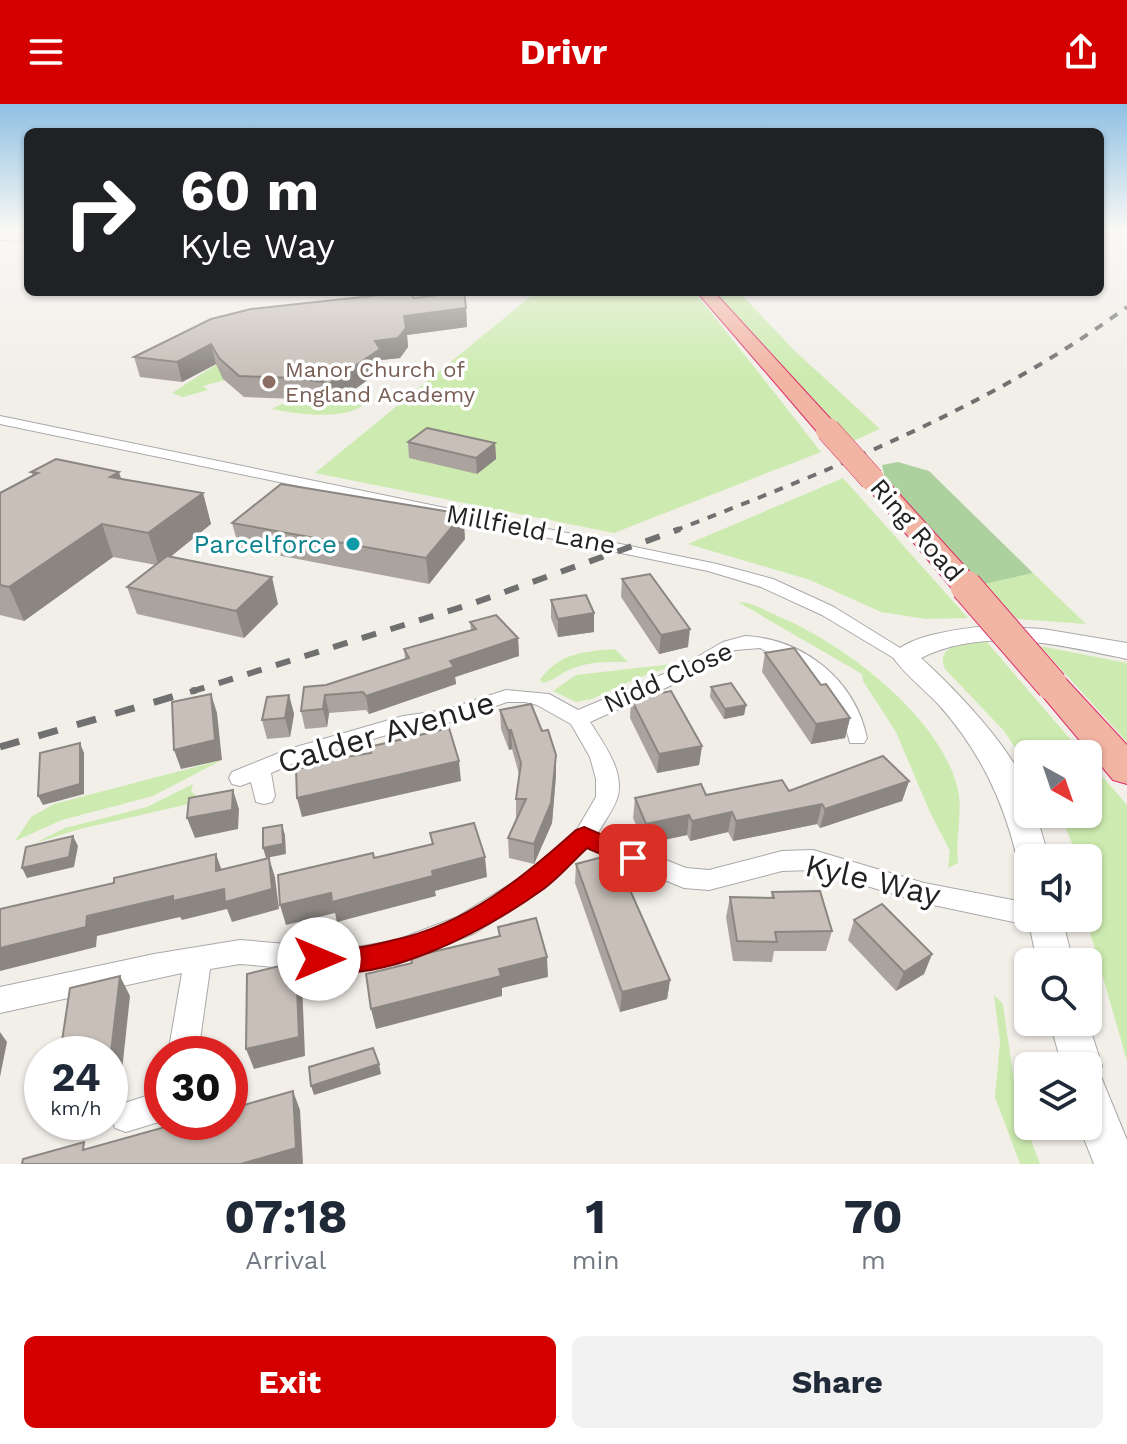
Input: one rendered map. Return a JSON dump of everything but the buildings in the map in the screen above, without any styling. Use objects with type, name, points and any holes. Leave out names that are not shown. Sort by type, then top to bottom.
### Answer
[{"type":"highway","name":"Ring Road","points":[[709,296],[1127,770]]},
{"type":"street","name":"Millfield Lane","points":[[0,420],[711,567],[767,583],[828,611],[904,656],[966,716],[987,744],[1019,807],[1029,844]]},
{"type":"street","points":[[904,656],[932,641],[967,635],[1038,636],[1127,651]]},
{"type":"street","name":"Nidd Close","points":[[578,719],[686,672],[723,650],[745,642],[773,647],[802,659],[833,684],[852,714],[857,738]]},
{"type":"street","name":"Calder Avenue","points":[[0,1000],[240,952],[346,961],[398,952],[466,925],[536,881],[584,837],[607,797],[607,779],[601,757],[578,719],[542,699],[506,696],[447,716],[403,723],[296,754],[250,774],[264,796]]},
{"type":"street","name":"Kyle Way","points":[[584,837],[684,878],[709,880],[782,861],[813,860],[924,893],[1014,911]]},
{"type":"street","points":[[186,1036],[198,959]]},
{"type":"street","points":[[1102,1126],[1116,1164]]},
{"type":"green space","points":[[531,296],[698,296],[821,452],[614,533],[315,473]]},
{"type":"green space","points":[[719,296],[743,296],[795,351],[880,429],[851,442]]},
{"type":"green space","points":[[220,362],[225,380],[203,386],[208,390],[183,397],[172,393]]},
{"type":"green space","points":[[371,395],[365,404],[341,413],[326,415],[272,409],[302,401],[357,405]]},
{"type":"green space","points":[[898,462],[929,471],[1033,573],[980,585],[885,479],[882,465]]},
{"type":"green space","points":[[843,478],[968,618],[926,619],[881,612],[810,580],[688,544]]},
{"type":"green space","points":[[1033,573],[1086,624],[1017,619],[980,585]]},
{"type":"green space","points":[[738,602],[764,609],[832,645],[886,686],[911,710],[948,762],[958,790],[958,863],[948,868],[950,851],[896,732],[863,681],[862,674]]},
{"type":"green space","points":[[986,641],[1071,740],[1014,740],[1014,746],[1004,731],[945,669],[944,654],[963,644]]},
{"type":"green space","points":[[1040,646],[1127,663],[1127,742]]},
{"type":"green space","points":[[615,649],[628,662],[585,665],[547,682],[540,680],[555,664],[573,655]]},
{"type":"green space","points":[[681,663],[635,679],[592,699],[576,702],[553,691],[576,675]]},
{"type":"green space","points":[[222,760],[153,796],[62,820],[15,841],[31,817],[54,804]]},
{"type":"green space","points":[[1102,776],[1127,805],[1127,1061],[1102,974],[1102,948],[1095,948],[1090,932],[1102,932],[1102,844],[1072,844],[1066,828],[1102,828]]},
{"type":"green space","points":[[193,784],[191,791],[202,801],[80,829],[35,843],[65,828],[147,807]]},
{"type":"green space","points":[[994,995],[1003,1004],[1014,1082],[1014,1140],[1031,1140],[1040,1164],[1020,1164],[995,1097],[1000,1042]]},
{"type":"railway","points":[[674,531],[851,460],[965,406],[1020,376],[1127,307]]},
{"type":"railway","points":[[190,692],[471,604],[680,529]]},
{"type":"railway","points":[[0,747],[196,690]]},
{"type":"place","name":"Manor Church of England Academy","points":[[269,382]]},
{"type":"place","name":"Parcelforce","points":[[353,544]]},
{"type":"route","points":[[319,959],[346,961],[398,952],[466,925],[536,881],[584,837],[633,858]]}]
